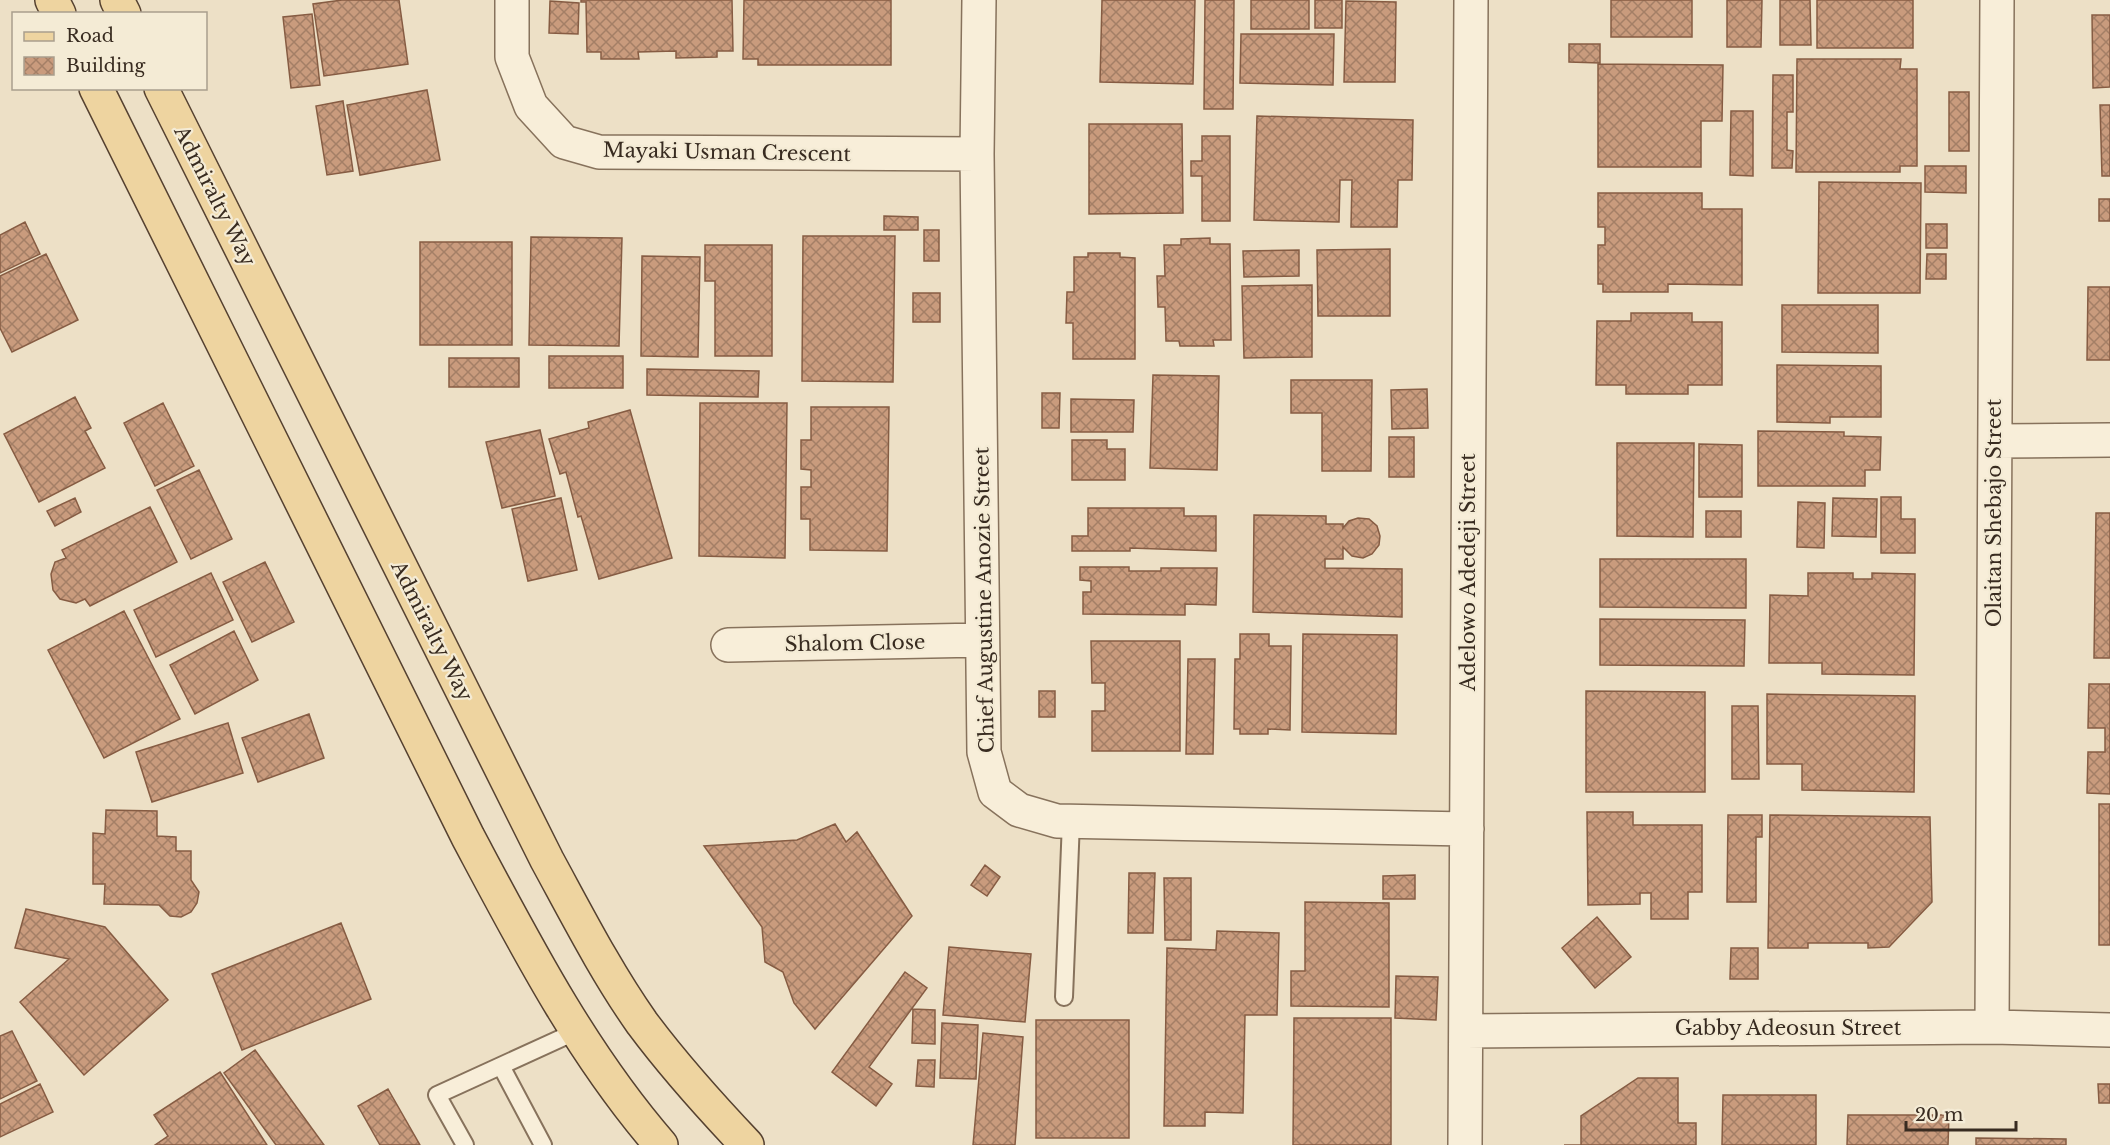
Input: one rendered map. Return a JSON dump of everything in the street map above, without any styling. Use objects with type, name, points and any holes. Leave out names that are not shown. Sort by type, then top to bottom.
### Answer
[{"type":"main road","points":[[97,90],[468,837],[521,937],[576,1031],[628,1107],[661,1145]]},
{"type":"main road","name":"Admiralty Way","points":[[162,90],[536,839],[596,950],[641,1021],[690,1084],[747,1145]]},
{"type":"street","name":"Mayaki Usman Crescent","points":[[512,0],[512,57],[531,106],[564,142],[599,152],[977,154]]},
{"type":"street","name":"Chief Augustine Anozie Street","points":[[979,0],[977,154],[984,752],[995,792],[1019,810],[1057,821],[1467,829]]},
{"type":"street","name":"Adelowo Adedeji Street","points":[[1466,1145],[1471,0]]},
{"type":"street","name":"Olaitan Shebajo Street","points":[[1992,1027],[1997,0]]},
{"type":"street","points":[[1995,441],[2110,440]]},
{"type":"street","name":"Shalom Close","points":[[728,645],[982,640]]},
{"type":"street","name":"Gabby Adeosun Street","points":[[1466,1031],[1992,1027],[2110,1030]]},
{"type":"lane","points":[[1064,997],[1071,821]]},
{"type":"lane","points":[[465,1145],[437,1095],[576,1031]]},
{"type":"lane","points":[[501,1066],[543,1145]]},
{"type":"building","points":[[342,0],[399,0],[408,64],[324,76],[313,4]]},
{"type":"building","points":[[581,0],[732,0],[733,51],[717,51],[717,57],[676,58],[676,51],[638,52],[639,59],[601,59],[601,52],[587,52],[586,2],[581,2]]},
{"type":"building","points":[[744,0],[891,0],[891,65],[758,65],[758,59],[743,59]]},
{"type":"building","points":[[1102,0],[1195,0],[1193,84],[1100,82]]},
{"type":"building","points":[[1205,0],[1234,0],[1233,109],[1204,109]]},
{"type":"building","points":[[1251,0],[1309,0],[1309,29],[1251,29]]},
{"type":"building","points":[[1315,0],[1342,0],[1342,28],[1315,28]]},
{"type":"building","points":[[1611,0],[1692,0],[1692,37],[1611,37]]},
{"type":"building","points":[[1727,0],[1762,0],[1761,47],[1727,47]]},
{"type":"building","points":[[1780,0],[1810,0],[1811,45],[1780,45]]},
{"type":"building","points":[[1817,0],[1913,0],[1913,48],[1817,48]]},
{"type":"building","points":[[550,1],[579,3],[578,34],[549,33]]},
{"type":"building","points":[[1346,1],[1396,2],[1395,82],[1344,82]]},
{"type":"building","points":[[312,14],[320,85],[291,88],[283,17]]},
{"type":"building","points":[[2092,15],[2110,15],[2110,87],[2093,88]]},
{"type":"building","points":[[1241,34],[1334,34],[1333,85],[1240,83]]},
{"type":"building","points":[[1569,44],[1600,44],[1600,63],[1569,62]]},
{"type":"building","points":[[1797,59],[1901,59],[1900,69],[1917,69],[1917,166],[1900,166],[1900,172],[1796,172]]},
{"type":"building","points":[[1598,64],[1723,65],[1722,121],[1701,121],[1701,167],[1598,167]]},
{"type":"building","points":[[1773,75],[1793,75],[1793,112],[1787,112],[1787,150],[1793,151],[1792,168],[1772,168]]},
{"type":"building","points":[[427,90],[440,160],[360,175],[347,105]]},
{"type":"building","points":[[1949,92],[1969,92],[1969,151],[1949,151]]},
{"type":"building","points":[[343,101],[353,171],[327,175],[316,106]]},
{"type":"building","points":[[2100,105],[2110,105],[2110,176],[2102,176]]},
{"type":"building","points":[[1731,111],[1753,111],[1753,176],[1730,175]]},
{"type":"building","points":[[1257,116],[1413,120],[1412,180],[1398,180],[1397,227],[1351,227],[1352,180],[1340,180],[1339,222],[1254,220]]},
{"type":"building","points":[[1089,124],[1182,124],[1183,213],[1089,214]]},
{"type":"building","points":[[1202,136],[1230,136],[1230,221],[1202,221],[1202,176],[1191,176],[1191,161],[1202,161]]},
{"type":"building","points":[[1925,166],[1966,166],[1966,193],[1925,192]]},
{"type":"building","points":[[1819,182],[1921,183],[1920,293],[1818,293]]},
{"type":"building","points":[[1598,193],[1702,193],[1702,209],[1742,209],[1742,285],[1668,284],[1668,292],[1603,292],[1603,284],[1598,284],[1598,245],[1605,245],[1605,227],[1598,227]]},
{"type":"building","points":[[2099,199],[2110,199],[2110,221],[2099,221]]},
{"type":"building","points":[[884,216],[918,217],[918,230],[884,230]]},
{"type":"building","points":[[25,222],[40,254],[0,273],[0,235]]},
{"type":"building","points":[[1926,224],[1947,224],[1947,248],[1926,248]]},
{"type":"building","points":[[924,230],[939,230],[939,261],[924,261]]},
{"type":"building","points":[[803,236],[895,236],[893,382],[802,381]]},
{"type":"building","points":[[531,237],[622,238],[619,346],[529,345]]},
{"type":"building","points":[[1210,238],[1210,244],[1230,244],[1231,340],[1213,340],[1214,346],[1180,346],[1179,341],[1166,341],[1165,307],[1158,307],[1157,276],[1165,276],[1164,245],[1181,245],[1181,239]]},
{"type":"building","points":[[420,242],[512,242],[512,345],[420,345]]},
{"type":"building","points":[[705,245],[772,245],[772,356],[715,356],[715,281],[705,281]]},
{"type":"building","points":[[1390,249],[1390,316],[1318,316],[1317,250]]},
{"type":"building","points":[[1299,250],[1299,276],[1244,277],[1243,251]]},
{"type":"building","points":[[1088,253],[1120,253],[1120,257],[1135,258],[1135,359],[1073,359],[1073,323],[1066,323],[1067,292],[1074,292],[1074,257],[1088,257]]},
{"type":"building","points":[[46,254],[78,320],[12,352],[0,328],[0,276]]},
{"type":"building","points":[[1927,254],[1946,254],[1946,279],[1926,279]]},
{"type":"building","points":[[642,256],[700,257],[698,357],[641,356]]},
{"type":"building","points":[[1312,285],[1312,357],[1244,358],[1242,286]]},
{"type":"building","points":[[2088,287],[2110,287],[2110,360],[2087,360]]},
{"type":"building","points":[[913,293],[940,293],[940,322],[913,322]]},
{"type":"building","points":[[1782,305],[1878,305],[1878,353],[1782,352]]},
{"type":"building","points":[[1631,313],[1692,313],[1692,322],[1722,322],[1722,385],[1688,385],[1688,394],[1626,394],[1626,385],[1596,385],[1597,321],[1631,321]]},
{"type":"building","points":[[549,356],[623,356],[623,388],[549,388]]},
{"type":"building","points":[[449,358],[519,358],[519,387],[449,387]]},
{"type":"building","points":[[1777,365],[1881,366],[1881,417],[1830,417],[1830,423],[1777,422]]},
{"type":"building","points":[[647,369],[759,371],[758,397],[647,395]]},
{"type":"building","points":[[1153,375],[1219,376],[1217,470],[1150,468]]},
{"type":"building","points":[[1291,380],[1372,380],[1371,471],[1322,471],[1322,413],[1291,413]]},
{"type":"building","points":[[1427,389],[1428,428],[1392,429],[1391,390]]},
{"type":"building","points":[[1042,393],[1060,393],[1059,428],[1042,428]]},
{"type":"building","points":[[75,397],[91,428],[85,431],[105,468],[39,502],[4,434]]},
{"type":"building","points":[[1071,399],[1134,400],[1133,432],[1071,432]]},
{"type":"building","points":[[163,403],[194,466],[155,486],[124,423]]},
{"type":"building","points":[[700,403],[787,403],[785,558],[699,556]]},
{"type":"building","points":[[811,407],[889,407],[887,551],[810,550],[810,519],[801,519],[801,487],[811,487],[811,470],[801,469],[801,440],[811,440]]},
{"type":"building","points":[[630,410],[672,558],[599,579],[566,472],[560,474],[549,439],[589,428],[588,422]]},
{"type":"building","points":[[540,430],[555,496],[502,508],[486,442]]},
{"type":"building","points":[[1758,431],[1844,432],[1844,436],[1881,437],[1880,470],[1865,470],[1865,486],[1758,486]]},
{"type":"building","points":[[1389,437],[1414,437],[1414,477],[1389,477]]},
{"type":"building","points":[[1072,440],[1107,440],[1107,449],[1125,449],[1125,480],[1072,480]]},
{"type":"building","points":[[1617,443],[1694,443],[1693,537],[1617,536]]},
{"type":"building","points":[[1699,444],[1742,445],[1742,497],[1699,497]]},
{"type":"building","points":[[199,470],[232,539],[191,559],[157,490]]},
{"type":"building","points":[[1881,497],[1901,497],[1901,519],[1915,519],[1915,553],[1881,553]]},
{"type":"building","points":[[75,498],[81,512],[55,526],[47,511]]},
{"type":"building","points":[[561,498],[577,570],[528,581],[512,509]]},
{"type":"building","points":[[1833,498],[1877,499],[1876,537],[1832,536]]},
{"type":"building","points":[[1798,502],[1825,503],[1824,548],[1797,547]]},
{"type":"building","points":[[150,507],[177,562],[90,606],[85,599],[76,603],[60,599],[53,590],[51,574],[55,562],[66,558],[62,550]]},
{"type":"building","points":[[1088,508],[1184,508],[1184,516],[1216,516],[1216,551],[1130,548],[1130,551],[1072,551],[1072,536],[1088,536]]},
{"type":"building","points":[[1706,511],[1741,511],[1741,537],[1706,537]]},
{"type":"building","points":[[2096,513],[2110,513],[2110,658],[2094,658]]},
{"type":"building","points":[[1254,515],[1326,516],[1326,524],[1343,524],[1343,528],[1349,521],[1358,518],[1369,519],[1377,526],[1380,536],[1379,545],[1372,554],[1363,558],[1352,556],[1343,547],[1343,559],[1325,559],[1325,568],[1402,569],[1402,617],[1253,612]]},
{"type":"building","points":[[1600,559],[1746,559],[1746,608],[1600,607]]},
{"type":"building","points":[[265,562],[294,622],[252,642],[223,582]]},
{"type":"building","points":[[1080,567],[1129,567],[1129,571],[1161,571],[1161,568],[1217,568],[1216,605],[1185,604],[1185,615],[1083,614],[1083,592],[1091,592],[1091,581],[1080,580]]},
{"type":"building","points":[[211,573],[233,620],[156,657],[134,610]]},
{"type":"building","points":[[1808,573],[1853,573],[1853,579],[1872,579],[1872,573],[1915,574],[1914,675],[1822,674],[1822,663],[1769,663],[1770,595],[1808,596]]},
{"type":"building","points":[[124,611],[180,719],[104,758],[48,650]]},
{"type":"building","points":[[1600,619],[1745,620],[1744,666],[1600,665]]},
{"type":"building","points":[[234,631],[258,680],[195,714],[170,665]]},
{"type":"building","points":[[1240,634],[1269,634],[1269,646],[1291,646],[1290,730],[1268,729],[1268,734],[1240,734],[1240,729],[1234,729],[1235,659],[1240,659]]},
{"type":"building","points":[[1303,634],[1397,635],[1396,734],[1302,732]]},
{"type":"building","points":[[1091,641],[1180,641],[1180,751],[1092,751],[1092,711],[1105,711],[1105,683],[1092,683]]},
{"type":"building","points":[[1188,659],[1215,659],[1213,754],[1186,754]]},
{"type":"building","points":[[2089,684],[2110,684],[2110,794],[2087,793],[2088,752],[2105,752],[2105,728],[2088,728]]},
{"type":"building","points":[[1039,691],[1055,691],[1055,717],[1039,717]]},
{"type":"building","points":[[1586,691],[1705,692],[1705,792],[1586,792]]},
{"type":"building","points":[[1767,694],[1915,696],[1914,792],[1802,790],[1802,764],[1767,764]]},
{"type":"building","points":[[1732,706],[1758,706],[1759,779],[1732,779]]},
{"type":"building","points":[[309,714],[324,758],[258,782],[242,738]]},
{"type":"building","points":[[228,723],[243,773],[152,802],[136,752]]},
{"type":"building","points":[[2099,804],[2110,804],[2110,945],[2099,945]]},
{"type":"building","points":[[106,810],[157,811],[157,836],[176,837],[176,851],[191,851],[191,880],[199,892],[197,903],[191,912],[181,917],[170,916],[159,905],[104,904],[105,884],[93,884],[93,833],[105,834]]},
{"type":"building","points":[[1587,812],[1633,812],[1633,825],[1702,825],[1702,892],[1688,892],[1688,919],[1651,919],[1651,893],[1640,893],[1640,904],[1588,905]]},
{"type":"building","points":[[1728,815],[1762,815],[1762,837],[1756,837],[1756,902],[1727,902]]},
{"type":"building","points":[[1770,815],[1930,817],[1932,902],[1889,947],[1868,948],[1868,943],[1808,943],[1808,948],[1768,948]]},
{"type":"building","points":[[835,824],[846,842],[857,832],[912,916],[815,1029],[794,1003],[783,972],[765,962],[762,927],[704,846],[797,840]]},
{"type":"building","points":[[985,865],[1000,877],[987,896],[971,885]]},
{"type":"building","points":[[1129,873],[1155,873],[1153,933],[1128,933]]},
{"type":"building","points":[[1415,875],[1415,899],[1383,899],[1383,876]]},
{"type":"building","points":[[1164,878],[1191,878],[1191,940],[1165,940]]},
{"type":"building","points":[[1305,902],[1389,903],[1389,1007],[1291,1006],[1291,971],[1305,971]]},
{"type":"building","points":[[26,909],[105,927],[168,1000],[84,1075],[20,1002],[69,959],[15,948]]},
{"type":"building","points":[[1597,917],[1631,957],[1595,988],[1562,948]]},
{"type":"building","points":[[341,923],[371,999],[242,1050],[212,974]]},
{"type":"building","points":[[1217,931],[1279,933],[1277,1015],[1245,1015],[1243,1113],[1205,1112],[1205,1126],[1164,1126],[1167,948],[1216,950]]},
{"type":"building","points":[[949,947],[1031,954],[1025,1022],[943,1015]]},
{"type":"building","points":[[1731,948],[1758,948],[1758,979],[1730,979]]},
{"type":"building","points":[[905,972],[927,988],[869,1067],[892,1084],[876,1106],[832,1072]]},
{"type":"building","points":[[1396,976],[1438,977],[1436,1020],[1395,1018]]},
{"type":"building","points":[[913,1009],[935,1010],[935,1044],[912,1043]]},
{"type":"building","points":[[1294,1018],[1391,1018],[1391,1145],[1293,1145]]},
{"type":"building","points":[[1036,1020],[1129,1020],[1129,1138],[1036,1138]]},
{"type":"building","points":[[942,1023],[978,1025],[976,1079],[940,1078]]},
{"type":"building","points":[[12,1031],[37,1081],[0,1099],[0,1036]]},
{"type":"building","points":[[983,1033],[1023,1037],[1015,1145],[973,1145]]},
{"type":"building","points":[[255,1050],[324,1145],[276,1145],[224,1073]]},
{"type":"building","points":[[918,1060],[935,1060],[934,1087],[916,1086]]},
{"type":"building","points":[[220,1072],[267,1145],[155,1145],[168,1136],[154,1115]]},
{"type":"building","points":[[1638,1078],[1678,1078],[1678,1123],[1696,1123],[1696,1145],[1581,1145],[1581,1116]]},
{"type":"building","points":[[40,1084],[53,1112],[0,1137],[0,1104]]},
{"type":"building","points":[[2098,1084],[2110,1084],[2110,1103],[2099,1103]]},
{"type":"building","points":[[388,1089],[420,1145],[380,1145],[358,1106]]},
{"type":"building","points":[[1723,1095],[1816,1095],[1816,1145],[1722,1145]]},
{"type":"building","points":[[1848,1115],[1949,1115],[1948,1145],[1847,1145]]},
{"type":"building","points":[[1976,1138],[2066,1139],[2066,1145],[1976,1145]]}]
